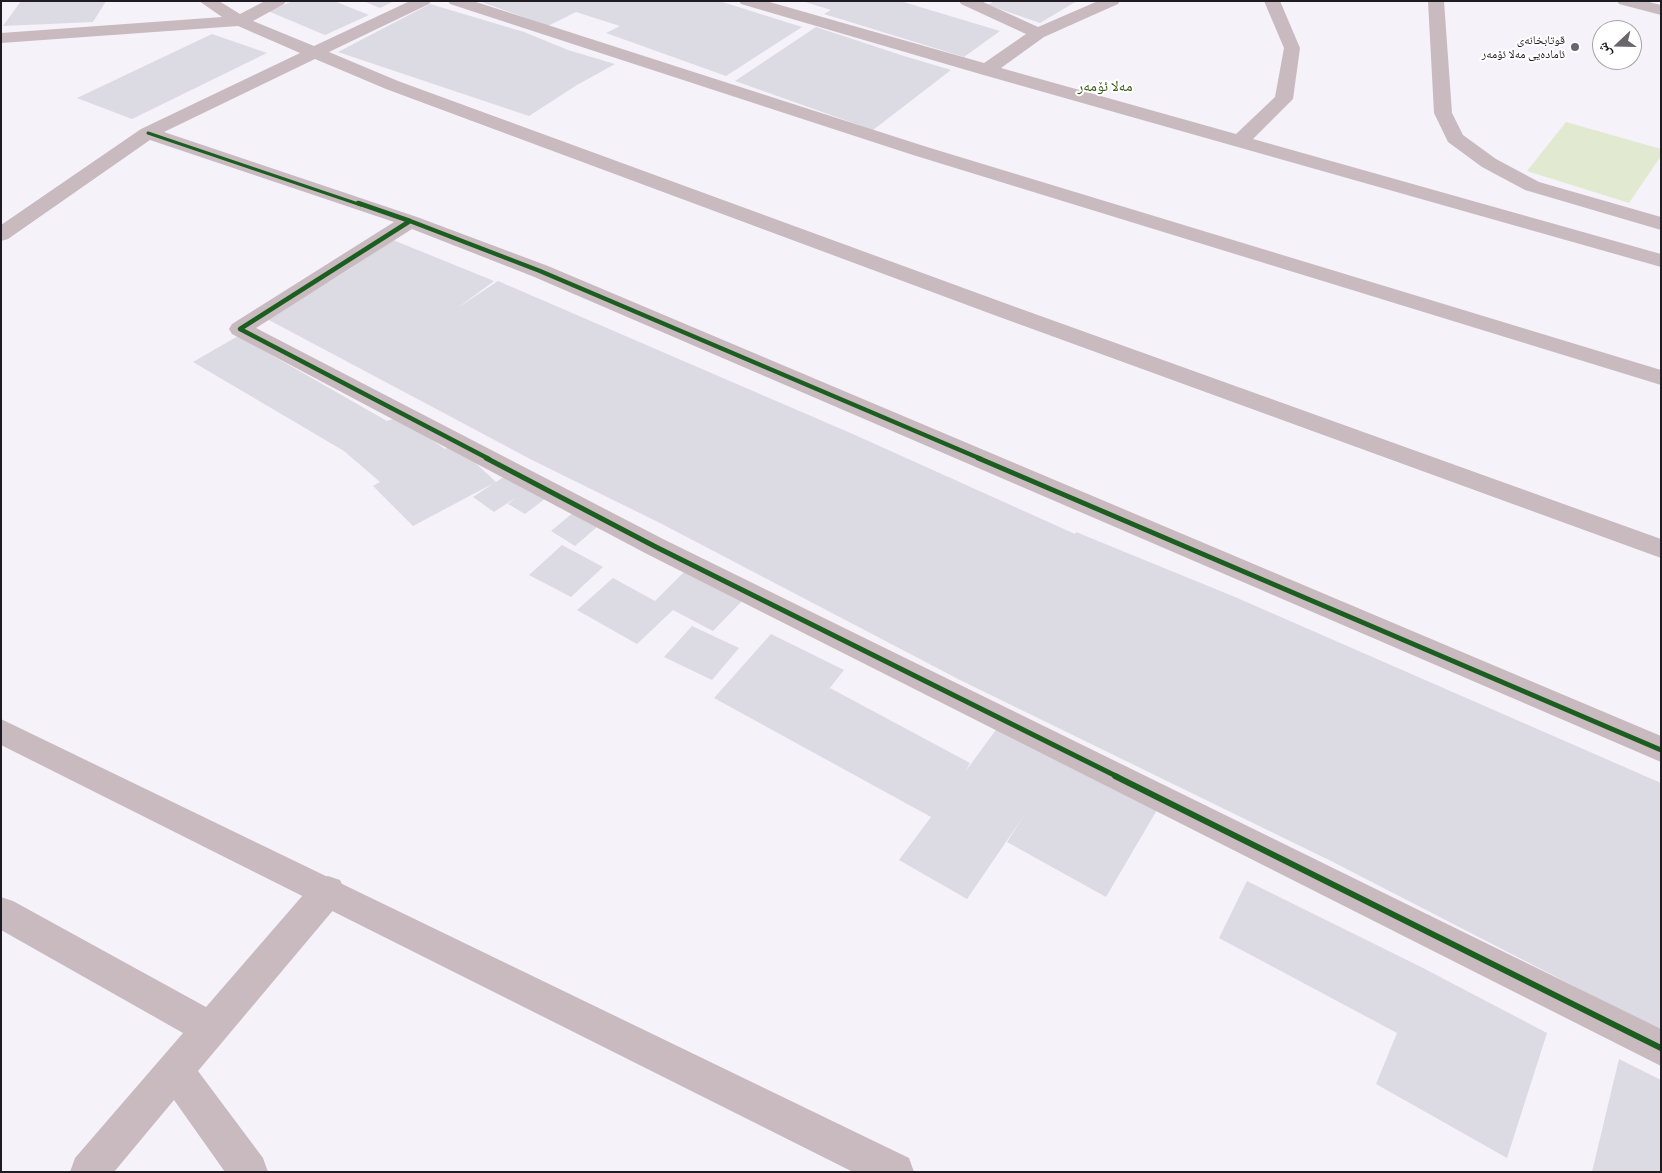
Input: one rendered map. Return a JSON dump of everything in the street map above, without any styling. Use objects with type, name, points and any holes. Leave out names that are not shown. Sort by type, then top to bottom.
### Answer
[{"type":"street","points":[[207,1],[240,20],[392,85],[1002,310],[1661,549]]},
{"type":"street","points":[[1,38],[240,20],[278,1]]},
{"type":"street","points":[[1,235],[148,133],[184,114],[423,1]]},
{"type":"street","points":[[456,1],[930,154],[1661,378]]},
{"type":"street","points":[[747,1],[1661,261]]},
{"type":"street","points":[[967,1],[1038,33]]},
{"type":"street","points":[[986,70],[1038,33],[1112,1]]},
{"type":"street","points":[[1239,142],[1284,99],[1292,48],[1272,1]]},
{"type":"street","points":[[1436,1],[1443,113],[1455,138],[1489,162],[1532,186],[1661,224]]},
{"type":"street","points":[[1625,1],[1661,10]]},
{"type":"street","points":[[148,133],[410,221],[559,279],[1661,750]]},
{"type":"street","points":[[410,221],[240,329],[654,546],[1661,1048]]},
{"type":"street","points":[[1,731],[328,890],[460,959],[895,1172]]},
{"type":"street","points":[[89,1172],[328,890]]},
{"type":"street","points":[[1,912],[210,1028]]},
{"type":"street","points":[[175,1070],[248,1172]]},
{"type":"green space","points":[[1566,122],[1661,149],[1661,156],[1629,203],[1527,171]]},
{"type":"building","points":[[21,1],[106,1],[93,22],[3,26]]},
{"type":"building","points":[[293,1],[334,1],[369,15],[325,35],[268,11]]},
{"type":"building","points":[[363,1],[394,1],[380,8]]},
{"type":"building","points":[[479,1],[719,1],[802,27],[726,76],[606,33],[620,26],[576,12],[548,26]]},
{"type":"building","points":[[802,1],[900,1],[1000,31],[964,57],[824,14],[831,10]]},
{"type":"building","points":[[994,1],[1077,1],[1040,23],[988,5]]},
{"type":"building","points":[[430,4],[524,32],[568,50],[615,64],[577,85],[529,116],[338,52]]},
{"type":"building","points":[[816,27],[951,70],[873,130],[735,81]]},
{"type":"building","points":[[212,34],[267,53],[132,119],[77,98]]},
{"type":"building","points":[[393,240],[494,281],[456,309],[498,281],[855,435],[1075,534],[1076,532],[1235,597],[1661,783],[1661,1031],[1333,862],[960,680],[660,523],[534,461],[267,319],[345,272]]},
{"type":"building","points":[[238,336],[387,421],[399,417],[445,449],[455,444],[496,482],[508,474],[546,498],[525,514],[508,504],[517,497],[494,512],[473,497],[494,483],[413,526],[373,486],[380,482],[344,451],[193,362]]},
{"type":"building","points":[[574,512],[598,526],[575,546],[551,531]]},
{"type":"building","points":[[562,545],[603,567],[571,597],[529,575]]},
{"type":"building","points":[[684,572],[742,601],[713,631],[673,610],[637,644],[577,610],[613,578],[655,601]]},
{"type":"building","points":[[692,626],[739,648],[712,680],[664,657]]},
{"type":"building","points":[[771,634],[844,670],[821,699],[830,688],[970,763],[965,772],[998,727],[1157,810],[1106,897],[1007,842],[1025,814],[967,899],[899,860],[931,817],[714,698]]},
{"type":"building","points":[[1247,881],[1423,968],[1547,1033],[1507,1158],[1376,1084],[1397,1033],[1219,938]]},
{"type":"building","points":[[1619,1059],[1661,1080],[1661,1172],[1592,1172]]},
{"type":"cycle path","points":[[148,133],[410,221],[540,271],[1661,750]]},
{"type":"cycle path","points":[[410,221],[240,329],[654,546],[1661,1048]]},
{"type":"place","name":"قوتابخانەی ئامادەیی مەلا ئۆمەر","points":[[1575,47]]},
{"type":"district","name":"مەلا ئۆمەر","points":[[1105,86]]}]
